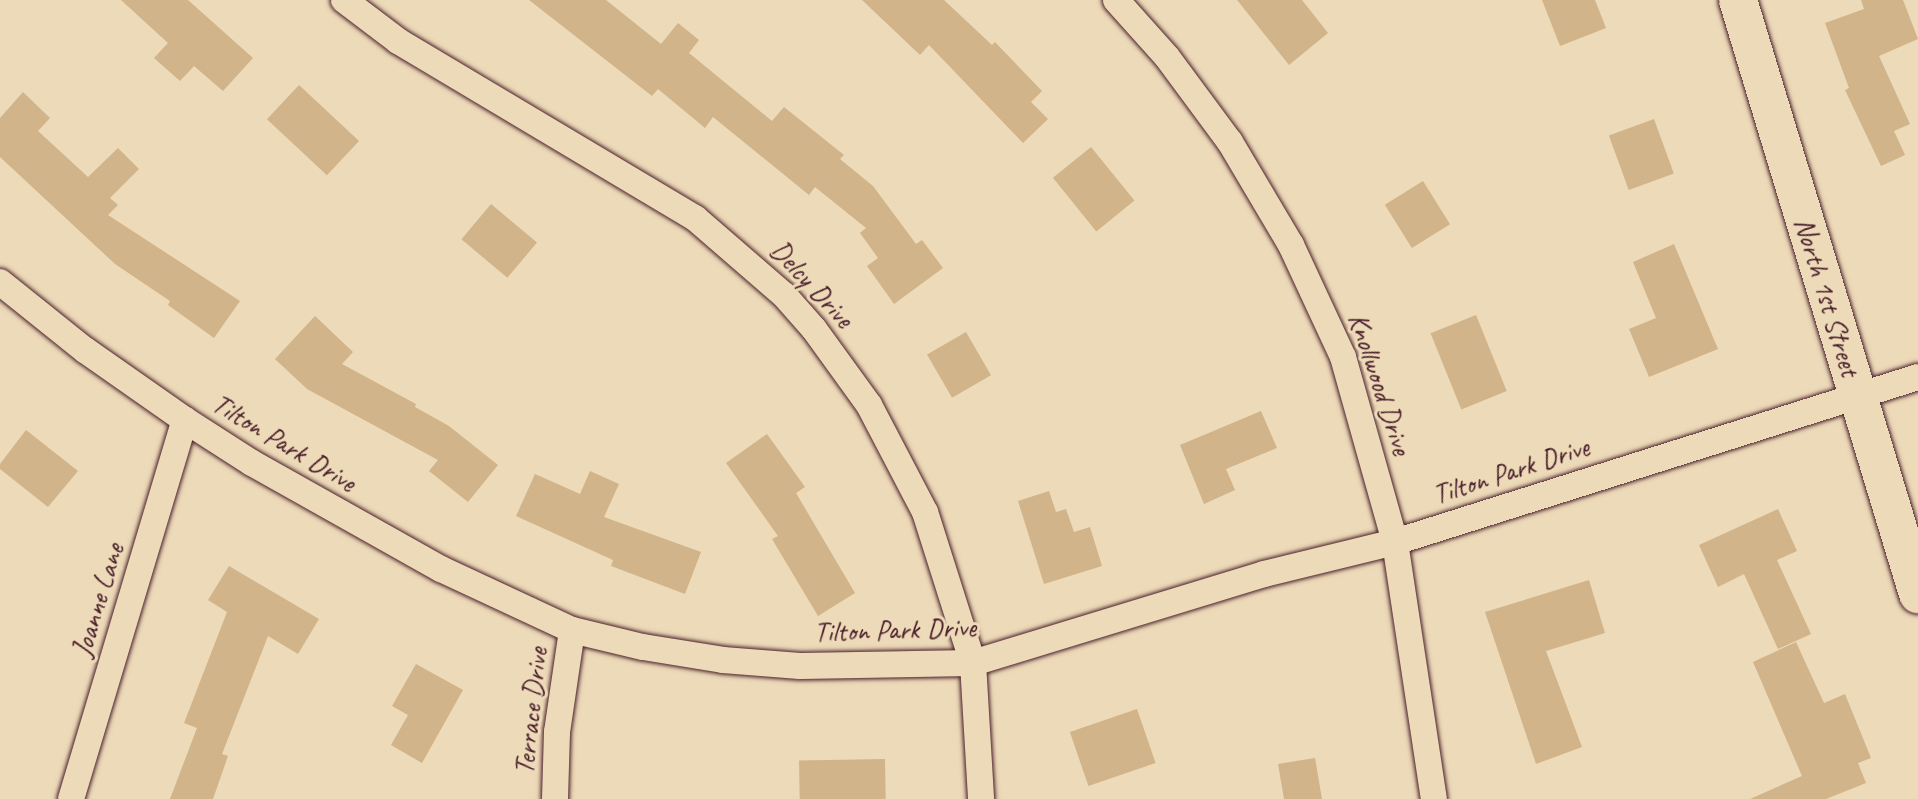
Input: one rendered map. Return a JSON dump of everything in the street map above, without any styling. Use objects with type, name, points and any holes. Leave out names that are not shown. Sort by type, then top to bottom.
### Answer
[{"type":"street","name":"Delcy Drive","points":[[344,0],[398,41],[695,218],[784,295],[844,368],[893,444],[925,512],[973,663],[981,799]]},
{"type":"street","name":"Knollwood Drive","points":[[1116,0],[1167,57],[1230,142],[1291,245],[1343,357],[1395,542],[1434,799]]},
{"type":"street","name":"North 1st Street","points":[[1738,0],[1918,594]]},
{"type":"street","name":"Tilton Park Drive","points":[[0,282],[85,350],[185,420],[392,543],[572,630],[643,647],[723,660],[837,667],[973,663],[1264,574],[1395,542],[1856,394],[1918,377]]},
{"type":"street","name":"Joanne Lane","points":[[71,799],[185,420]]},
{"type":"street","name":"Terrace Drive","points":[[555,799],[557,732],[572,630]]},
{"type":"building","points":[[121,0],[188,0],[253,58],[223,91],[194,66],[180,81],[154,58],[168,43]]},
{"type":"building","points":[[529,0],[606,0],[661,44],[678,23],[699,40],[689,53],[772,121],[784,107],[844,155],[840,159],[873,186],[916,244],[922,240],[943,268],[894,304],[867,266],[878,258],[860,233],[866,228],[815,187],[809,195],[713,117],[705,128],[658,89],[652,96]]},
{"type":"building","points":[[862,0],[944,0],[992,45],[995,42],[1042,91],[1031,102],[1048,119],[1023,143],[929,45],[920,55]]},
{"type":"building","points":[[1237,0],[1302,0],[1328,33],[1289,65]]},
{"type":"building","points":[[1542,0],[1595,0],[1606,28],[1560,46]]},
{"type":"building","points":[[1861,0],[1903,0],[1918,39],[1879,56],[1910,124],[1894,131],[1905,155],[1881,166],[1845,90],[1849,88],[1825,23],[1864,9]]},
{"type":"building","points":[[299,85],[359,141],[327,175],[267,119]]},
{"type":"building","points":[[23,92],[50,118],[38,131],[88,177],[118,148],[139,169],[110,198],[118,205],[108,215],[240,301],[214,338],[168,305],[170,301],[115,264],[0,157],[0,118]]},
{"type":"building","points":[[1654,119],[1674,174],[1629,190],[1609,135]]},
{"type":"building","points":[[1091,147],[1134,201],[1096,231],[1053,178]]},
{"type":"building","points":[[1423,181],[1450,224],[1412,248],[1385,205]]},
{"type":"building","points":[[491,204],[537,243],[507,278],[461,239]]},
{"type":"building","points":[[1674,244],[1718,349],[1649,377],[1629,329],[1656,318],[1633,262]]},
{"type":"building","points":[[1476,315],[1507,391],[1461,409],[1431,333]]},
{"type":"building","points":[[315,316],[353,352],[342,364],[416,404],[415,407],[449,426],[498,465],[468,502],[429,471],[438,460],[307,389],[275,359]]},
{"type":"building","points":[[966,332],[991,375],[952,398],[927,354]]},
{"type":"building","points":[[1261,411],[1277,448],[1226,469],[1235,490],[1204,504],[1180,445]]},
{"type":"building","points":[[26,430],[78,471],[48,507],[0,469],[0,464]]},
{"type":"building","points":[[767,434],[805,487],[796,493],[855,593],[818,616],[772,539],[778,536],[726,463]]},
{"type":"building","points":[[590,471],[619,484],[604,517],[701,552],[685,594],[611,566],[613,560],[516,516],[535,474],[580,494]]},
{"type":"building","points":[[1049,491],[1056,512],[1066,509],[1074,532],[1090,527],[1102,566],[1044,584],[1018,501]]},
{"type":"building","points":[[1778,509],[1797,551],[1777,560],[1811,634],[1778,649],[1744,574],[1718,587],[1699,545]]},
{"type":"building","points":[[229,566],[319,619],[298,654],[268,636],[222,754],[228,756],[213,799],[170,799],[197,728],[184,723],[227,612],[208,600]]},
{"type":"building","points":[[1589,580],[1605,633],[1546,651],[1582,747],[1536,764],[1485,612]]},
{"type":"building","points":[[1796,642],[1824,703],[1845,694],[1871,758],[1858,763],[1866,783],[1826,799],[1750,799],[1802,776],[1753,662]]},
{"type":"building","points":[[416,664],[463,690],[422,763],[391,745],[408,715],[392,706]]},
{"type":"building","points":[[1137,709],[1156,763],[1088,786],[1070,732]]},
{"type":"building","points":[[1315,758],[1322,799],[1284,799],[1278,764]]},
{"type":"building","points":[[885,759],[886,799],[800,799],[799,761]]}]
